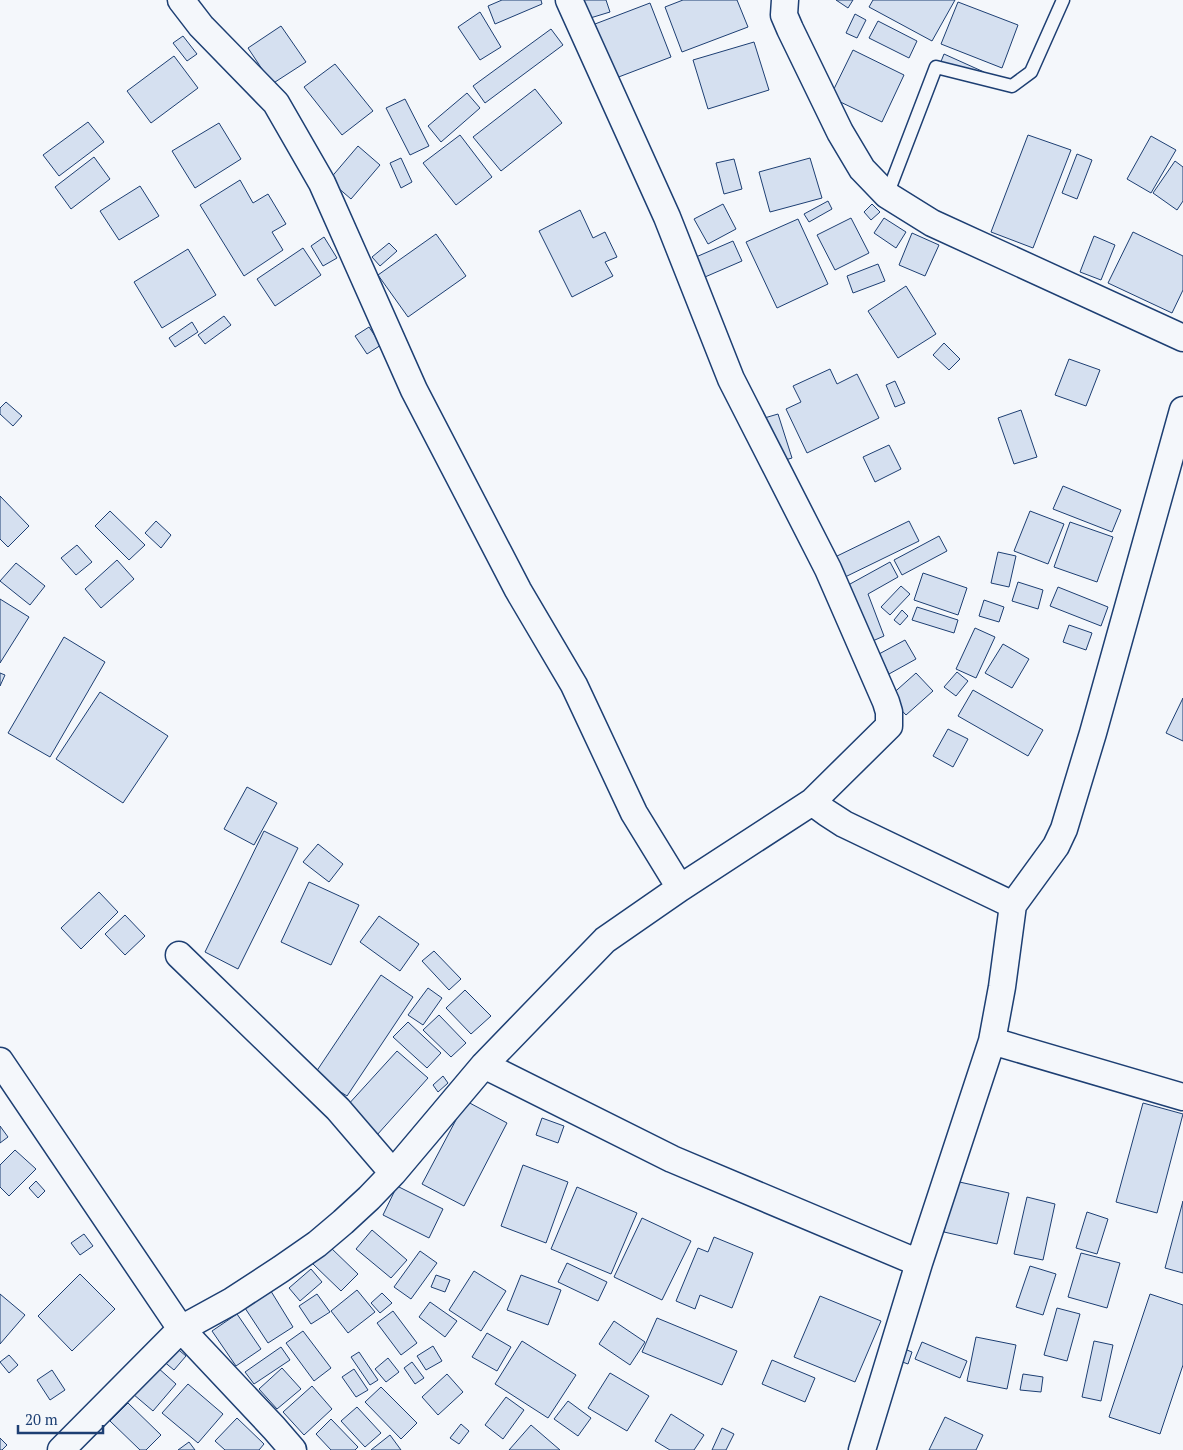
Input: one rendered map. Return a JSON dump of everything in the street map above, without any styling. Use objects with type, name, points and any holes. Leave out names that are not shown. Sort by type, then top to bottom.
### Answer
[{"type":"street","points":[[181,0],[201,26],[276,103],[322,183],[414,390],[518,590],[574,685],[634,813],[680,888]]},
{"type":"street","points":[[61,1450],[181,1330],[232,1301],[317,1244],[369,1198],[393,1173],[484,1065],[605,940],[680,888],[812,802],[889,726],[889,712],[886,702],[828,569],[731,379],[667,217],[569,0]]},
{"type":"street","points":[[785,0],[784,15],[840,132],[862,169],[887,195],[932,223],[1183,338]]},
{"type":"street","points":[[862,1450],[919,1263],[992,1041],[1002,987],[1013,905],[1056,846],[1064,828],[1183,410]]},
{"type":"street","points":[[812,802],[844,824],[1013,905]]},
{"type":"street","points":[[179,955],[338,1109],[393,1173]]},
{"type":"street","points":[[992,1041],[1183,1096]]},
{"type":"street","points":[[0,1061],[181,1330],[293,1450]]},
{"type":"street","points":[[484,1065],[672,1159],[919,1263]]},
{"type":"lane","points":[[887,195],[936,67],[1012,86],[1031,72],[1063,0]]},
{"type":"building","points":[[502,0],[541,0],[542,4],[495,24],[488,6]]},
{"type":"building","points":[[581,0],[606,0],[610,12],[587,19]]},
{"type":"building","points":[[683,0],[737,0],[748,27],[682,52],[665,7]]},
{"type":"building","points":[[836,0],[853,0],[848,8]]},
{"type":"building","points":[[873,0],[955,0],[932,41],[869,7]]},
{"type":"building","points":[[958,2],[1018,25],[1002,68],[941,44]]},
{"type":"building","points":[[650,3],[671,57],[616,78],[595,24]]},
{"type":"building","points":[[480,12],[501,47],[480,60],[458,27]]},
{"type":"building","points":[[855,14],[866,20],[857,38],[846,33]]},
{"type":"building","points":[[878,21],[917,41],[909,58],[869,38]]},
{"type":"building","points":[[281,26],[306,62],[272,84],[248,48]]},
{"type":"building","points":[[551,29],[563,45],[485,103],[473,86]]},
{"type":"building","points":[[183,36],[197,54],[187,61],[173,43]]},
{"type":"building","points":[[754,42],[769,90],[708,109],[693,60]]},
{"type":"building","points":[[853,50],[904,75],[882,122],[830,97]]},
{"type":"building","points":[[944,54],[984,72],[980,82],[940,64]]},
{"type":"building","points":[[174,56],[198,88],[151,123],[127,91]]},
{"type":"building","points":[[335,64],[373,111],[342,135],[304,87]]},
{"type":"building","points":[[535,89],[562,123],[501,171],[473,137]]},
{"type":"building","points":[[467,93],[480,108],[441,142],[428,126]]},
{"type":"building","points":[[405,99],[429,146],[410,155],[386,108]]},
{"type":"building","points":[[88,122],[104,142],[59,176],[43,155]]},
{"type":"building","points":[[219,123],[241,159],[195,188],[172,151]]},
{"type":"building","points":[[460,135],[492,177],[456,205],[423,163]]},
{"type":"building","points":[[1028,135],[1071,150],[1033,248],[991,232]]},
{"type":"building","points":[[1151,136],[1176,150],[1151,193],[1127,179]]},
{"type":"building","points":[[358,146],[380,165],[351,199],[329,180]]},
{"type":"building","points":[[1077,154],[1092,160],[1077,199],[1062,193]]},
{"type":"building","points":[[94,157],[110,179],[71,209],[55,187]]},
{"type":"building","points":[[401,158],[412,182],[401,188],[390,163]]},
{"type":"building","points":[[810,158],[822,198],[770,212],[759,172]]},
{"type":"building","points":[[734,159],[742,189],[724,194],[716,163]]},
{"type":"building","points":[[1175,161],[1183,167],[1183,201],[1177,210],[1153,193]]},
{"type":"building","points":[[240,180],[253,203],[268,194],[286,224],[272,232],[283,250],[244,276],[200,205]]},
{"type":"building","points":[[140,186],[159,216],[119,240],[100,211]]},
{"type":"building","points":[[828,201],[832,209],[809,222],[804,214]]},
{"type":"building","points":[[723,204],[736,229],[708,244],[694,219]]},
{"type":"building","points":[[872,204],[880,212],[871,220],[864,212]]},
{"type":"building","points":[[580,210],[593,238],[605,232],[617,257],[605,262],[613,276],[572,297],[539,231]]},
{"type":"building","points":[[851,218],[869,253],[835,270],[817,235]]},
{"type":"building","points":[[884,218],[906,232],[896,248],[874,233]]},
{"type":"building","points":[[798,219],[828,284],[777,308],[746,242]]},
{"type":"building","points":[[1133,232],[1183,256],[1183,290],[1172,313],[1108,283]]},
{"type":"building","points":[[912,233],[939,245],[925,276],[899,265]]},
{"type":"building","points":[[436,234],[466,276],[408,317],[378,275]]},
{"type":"building","points":[[1094,236],[1115,245],[1101,280],[1080,272]]},
{"type":"building","points":[[324,237],[337,258],[323,266],[311,246]]},
{"type":"building","points":[[733,241],[742,261],[698,280],[689,260]]},
{"type":"building","points":[[389,243],[397,251],[380,266],[372,257]]},
{"type":"building","points":[[303,248],[321,275],[275,306],[257,279]]},
{"type":"building","points":[[188,249],[216,295],[162,328],[134,282]]},
{"type":"building","points":[[878,264],[885,281],[853,293],[847,276]]},
{"type":"building","points":[[906,286],[936,334],[898,358],[868,311]]},
{"type":"building","points":[[224,316],[231,325],[205,344],[198,335]]},
{"type":"building","points":[[192,322],[198,332],[175,347],[169,338]]},
{"type":"building","points":[[369,327],[381,345],[367,354],[355,336]]},
{"type":"building","points":[[944,343],[960,359],[949,370],[933,355]]},
{"type":"building","points":[[1069,359],[1100,370],[1086,406],[1055,395]]},
{"type":"building","points":[[830,369],[837,384],[857,374],[879,418],[807,453],[786,409],[801,402],[793,386]]},
{"type":"building","points":[[895,381],[905,403],[895,407],[886,385]]},
{"type":"building","points":[[6,402],[22,416],[13,426],[0,414],[0,408]]},
{"type":"building","points":[[1021,410],[1037,457],[1014,464],[998,418]]},
{"type":"building","points":[[778,414],[792,458],[775,463],[761,419]]},
{"type":"building","points":[[889,445],[901,469],[875,482],[863,457]]},
{"type":"building","points":[[1063,486],[1121,510],[1112,532],[1053,509]]},
{"type":"building","points":[[0,496],[29,526],[8,547],[0,539]]},
{"type":"building","points":[[110,511],[145,545],[129,560],[95,526]]},
{"type":"building","points":[[1030,511],[1064,524],[1048,564],[1014,551]]},
{"type":"building","points":[[156,521],[171,535],[161,548],[145,533]]},
{"type":"building","points":[[909,521],[919,541],[843,578],[833,558]]},
{"type":"building","points":[[1070,522],[1113,537],[1097,582],[1054,567]]},
{"type":"building","points":[[939,536],[947,551],[902,575],[894,560]]},
{"type":"building","points":[[77,545],[92,562],[76,575],[61,558]]},
{"type":"building","points":[[998,552],[1016,556],[1009,587],[991,583]]},
{"type":"building","points":[[117,560],[134,579],[101,608],[85,589]]},
{"type":"building","points":[[890,562],[898,577],[868,594],[884,636],[868,643],[841,589]]},
{"type":"building","points":[[16,563],[45,586],[30,605],[0,581]]},
{"type":"building","points":[[923,573],[967,588],[958,615],[914,600]]},
{"type":"building","points":[[1018,582],[1043,590],[1038,609],[1012,601]]},
{"type":"building","points":[[901,586],[910,594],[890,615],[881,607]]},
{"type":"building","points":[[1058,587],[1108,607],[1101,626],[1050,606]]},
{"type":"building","points":[[0,599],[29,617],[0,663]]},
{"type":"building","points":[[984,600],[1004,607],[999,622],[979,616]]},
{"type":"building","points":[[917,607],[958,620],[954,633],[912,620]]},
{"type":"building","points":[[902,610],[908,616],[900,625],[894,620]]},
{"type":"building","points":[[1069,625],[1092,633],[1086,650],[1063,642]]},
{"type":"building","points":[[975,628],[995,637],[976,678],[956,669]]},
{"type":"building","points":[[64,637],[105,662],[50,757],[8,733]]},
{"type":"building","points":[[905,640],[916,659],[889,674],[879,654]]},
{"type":"building","points":[[1003,644],[1029,659],[1012,688],[985,673]]},
{"type":"building","points":[[957,672],[968,681],[956,696],[944,687]]},
{"type":"building","points":[[0,673],[5,675],[0,686]]},
{"type":"building","points":[[916,673],[933,691],[906,715],[889,697]]},
{"type":"building","points":[[973,690],[1043,730],[1028,756],[958,716]]},
{"type":"building","points":[[100,692],[168,736],[123,803],[56,759]]},
{"type":"building","points":[[1183,698],[1183,741],[1166,733]]},
{"type":"building","points":[[948,729],[968,739],[953,767],[933,756]]},
{"type":"building","points":[[247,787],[277,803],[254,845],[224,829]]},
{"type":"building","points":[[264,831],[298,848],[238,969],[205,952]]},
{"type":"building","points":[[318,844],[343,864],[329,882],[303,862]]},
{"type":"building","points":[[309,882],[359,905],[331,965],[281,942]]},
{"type":"building","points":[[99,892],[118,912],[81,949],[61,928]]},
{"type":"building","points":[[125,915],[145,936],[125,955],[105,934]]},
{"type":"building","points":[[379,916],[419,944],[400,971],[360,942]]},
{"type":"building","points":[[434,951],[461,979],[449,990],[422,961]]},
{"type":"building","points":[[381,975],[413,997],[347,1096],[314,1075]]},
{"type":"building","points":[[428,988],[442,998],[423,1025],[408,1015]]},
{"type":"building","points":[[465,990],[491,1016],[471,1034],[446,1008]]},
{"type":"building","points":[[439,1015],[466,1043],[451,1057],[423,1030]]},
{"type":"building","points":[[408,1022],[441,1053],[427,1068],[393,1037]]},
{"type":"building","points":[[397,1051],[428,1078],[377,1135],[346,1107]]},
{"type":"building","points":[[443,1076],[448,1083],[438,1092],[433,1085]]},
{"type":"building","points":[[466,1101],[507,1123],[464,1206],[422,1184]]},
{"type":"building","points":[[1143,1103],[1183,1114],[1157,1213],[1116,1202]]},
{"type":"building","points":[[542,1118],[564,1126],[558,1143],[536,1135]]},
{"type":"building","points":[[0,1126],[8,1137],[0,1143]]},
{"type":"building","points":[[15,1150],[36,1169],[9,1196],[0,1187],[0,1165]]},
{"type":"building","points":[[523,1165],[568,1182],[546,1243],[501,1226]]},
{"type":"building","points":[[36,1181],[45,1191],[38,1198],[29,1188]]},
{"type":"building","points":[[955,1181],[1009,1193],[997,1244],[944,1232]]},
{"type":"building","points":[[397,1186],[443,1209],[429,1238],[383,1215]]},
{"type":"building","points":[[577,1187],[637,1213],[611,1274],[551,1249]]},
{"type":"building","points":[[1027,1197],[1055,1204],[1043,1260],[1014,1254]]},
{"type":"building","points":[[1183,1201],[1183,1273],[1165,1268]]},
{"type":"building","points":[[1087,1212],[1108,1219],[1097,1254],[1076,1248]]},
{"type":"building","points":[[642,1218],[691,1241],[662,1300],[614,1277]]},
{"type":"building","points":[[372,1230],[407,1260],[391,1278],[356,1249]]},
{"type":"building","points":[[84,1234],[93,1246],[80,1255],[71,1243]]},
{"type":"building","points":[[714,1237],[753,1253],[732,1308],[700,1295],[695,1309],[676,1301],[698,1248],[708,1252]]},
{"type":"building","points":[[330,1247],[358,1274],[341,1291],[313,1264]]},
{"type":"building","points":[[420,1251],[437,1263],[411,1299],[394,1287]]},
{"type":"building","points":[[1081,1253],[1120,1263],[1107,1308],[1068,1297]]},
{"type":"building","points":[[567,1263],[607,1282],[598,1301],[558,1282]]},
{"type":"building","points":[[1030,1266],[1056,1274],[1043,1315],[1016,1307]]},
{"type":"building","points":[[311,1269],[322,1282],[300,1301],[289,1288]]},
{"type":"building","points":[[474,1271],[506,1291],[481,1331],[449,1310]]},
{"type":"building","points":[[80,1274],[115,1309],[72,1351],[38,1316]]},
{"type":"building","points":[[436,1275],[450,1280],[445,1292],[431,1287]]},
{"type":"building","points":[[521,1275],[561,1290],[548,1325],[507,1310]]},
{"type":"building","points":[[269,1288],[293,1327],[268,1343],[243,1305]]},
{"type":"building","points":[[357,1290],[375,1312],[348,1333],[331,1311]]},
{"type":"building","points":[[382,1293],[392,1303],[380,1313],[371,1303]]},
{"type":"building","points":[[0,1294],[25,1315],[0,1344]]},
{"type":"building","points":[[317,1294],[330,1312],[311,1324],[299,1306]]},
{"type":"building","points":[[1150,1294],[1183,1305],[1183,1365],[1160,1434],[1109,1417]]},
{"type":"building","points":[[820,1296],[881,1321],[855,1382],[794,1357]]},
{"type":"building","points":[[430,1302],[457,1321],[445,1337],[419,1317]]},
{"type":"building","points":[[1057,1308],[1080,1314],[1067,1361],[1044,1355]]},
{"type":"building","points":[[393,1311],[417,1343],[401,1355],[377,1323]]},
{"type":"building","points":[[237,1314],[261,1349],[236,1366],[212,1331]]},
{"type":"building","points":[[657,1318],[737,1351],[722,1385],[642,1352]]},
{"type":"building","points":[[614,1321],[645,1342],[630,1365],[599,1344]]},
{"type":"building","points":[[303,1331],[331,1368],[314,1381],[286,1343]]},
{"type":"building","points":[[487,1333],[511,1347],[497,1371],[472,1357]]},
{"type":"building","points":[[976,1337],[1016,1345],[1007,1389],[967,1381]]},
{"type":"building","points":[[522,1341],[576,1375],[548,1418],[495,1384]]},
{"type":"building","points":[[1094,1341],[1113,1345],[1101,1401],[1082,1397]]},
{"type":"building","points":[[922,1342],[967,1361],[960,1378],[915,1359]]},
{"type":"building","points":[[174,1346],[186,1356],[174,1370],[162,1360]]},
{"type":"building","points":[[433,1346],[442,1361],[426,1370],[417,1356]]},
{"type":"building","points":[[281,1347],[290,1360],[254,1384],[245,1372]]},
{"type":"building","points":[[902,1348],[912,1352],[908,1364],[897,1360]]},
{"type":"building","points":[[359,1352],[378,1380],[370,1385],[351,1357]]},
{"type":"building","points":[[9,1355],[18,1365],[9,1373],[0,1362]]},
{"type":"building","points":[[388,1358],[399,1372],[386,1382],[375,1369]]},
{"type":"building","points":[[772,1360],[815,1378],[805,1402],[762,1384]]},
{"type":"building","points":[[412,1362],[424,1378],[415,1384],[404,1368]]},
{"type":"building","points":[[157,1367],[176,1384],[153,1411],[133,1394]]},
{"type":"building","points":[[282,1368],[301,1389],[277,1409],[259,1389]]},
{"type":"building","points":[[354,1369],[368,1390],[356,1397],[342,1377]]},
{"type":"building","points":[[52,1370],[65,1390],[50,1400],[37,1380]]},
{"type":"building","points":[[610,1373],[649,1396],[627,1431],[588,1408]]},
{"type":"building","points":[[447,1374],[463,1392],[438,1415],[422,1397]]},
{"type":"building","points":[[1023,1374],[1043,1377],[1041,1392],[1020,1390]]},
{"type":"building","points":[[188,1384],[223,1414],[198,1443],[162,1413]]},
{"type":"building","points":[[312,1386],[332,1409],[304,1435],[283,1412]]},
{"type":"building","points":[[381,1387],[417,1423],[401,1439],[365,1402]]},
{"type":"building","points":[[506,1397],[524,1410],[503,1439],[485,1425]]},
{"type":"building","points":[[568,1401],[591,1418],[578,1436],[554,1419]]},
{"type":"building","points":[[128,1403],[161,1435],[146,1450],[140,1450],[110,1421]]},
{"type":"building","points":[[357,1407],[381,1433],[365,1447],[341,1421]]},
{"type":"building","points":[[671,1414],[704,1435],[694,1450],[670,1450],[655,1441]]},
{"type":"building","points":[[945,1417],[983,1435],[976,1450],[929,1450]]},
{"type":"building","points":[[237,1418],[264,1444],[259,1450],[225,1450],[215,1441]]},
{"type":"building","points":[[331,1419],[358,1447],[355,1450],[331,1450],[316,1434]]},
{"type":"building","points":[[461,1424],[469,1431],[459,1444],[450,1438]]},
{"type":"building","points":[[531,1425],[560,1450],[509,1450]]},
{"type":"building","points":[[722,1428],[734,1434],[726,1450],[712,1450]]},
{"type":"building","points":[[390,1435],[401,1450],[371,1450]]},
{"type":"building","points":[[0,1438],[7,1445],[2,1450],[0,1450]]},
{"type":"building","points":[[189,1442],[195,1450],[178,1450]]}]
